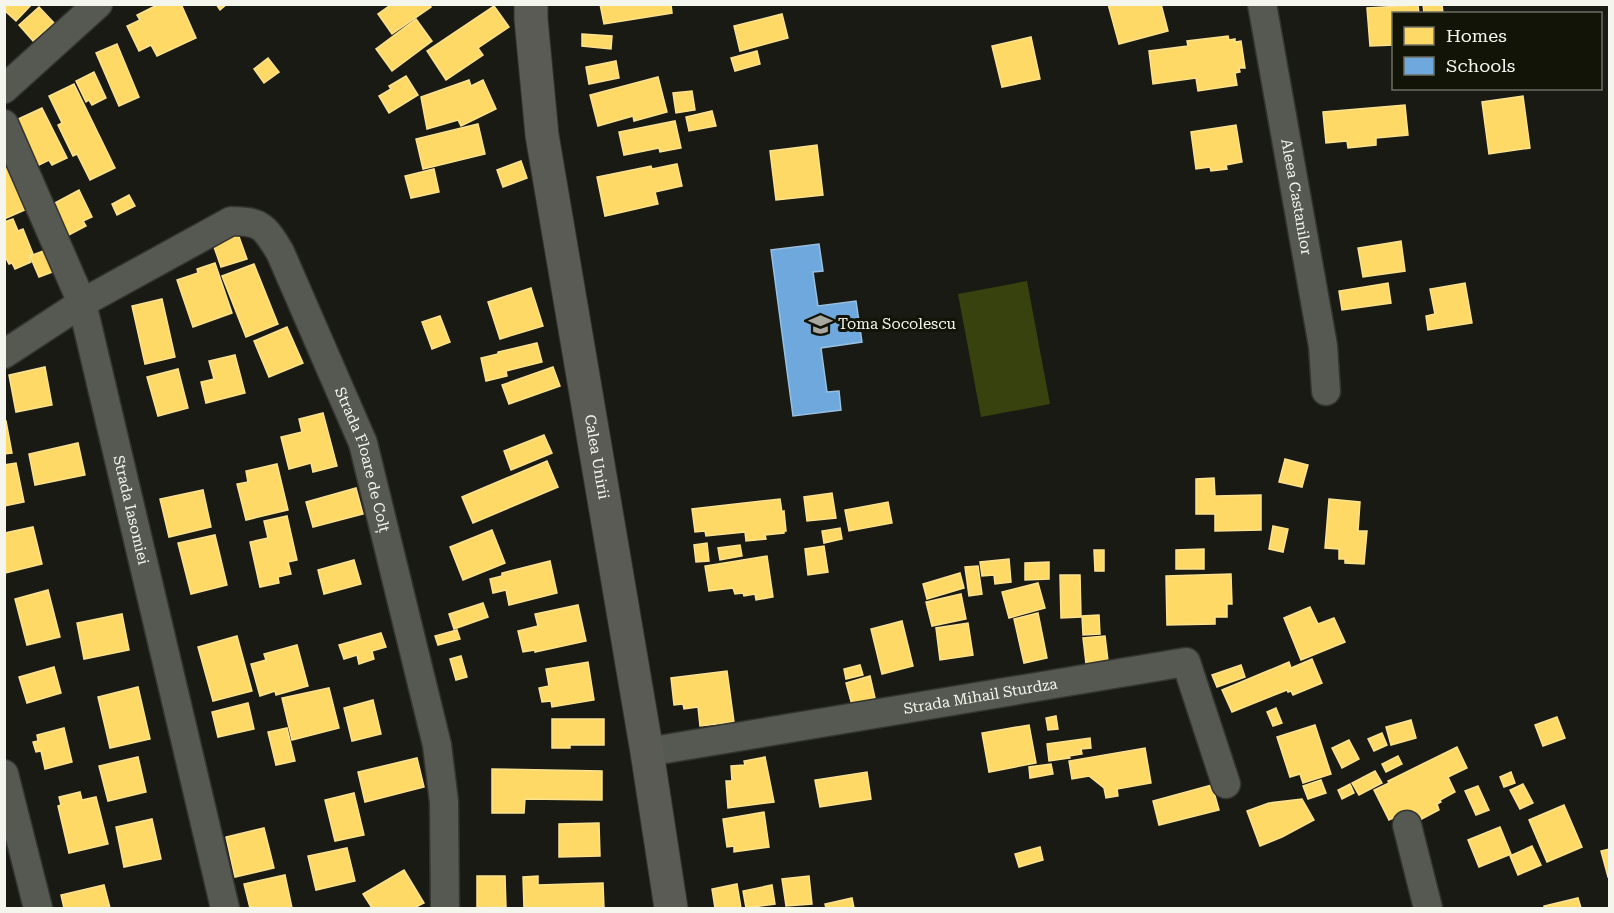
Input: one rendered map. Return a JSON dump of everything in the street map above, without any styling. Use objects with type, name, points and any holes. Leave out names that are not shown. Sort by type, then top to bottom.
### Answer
[{"type":"main road","name":"Calea Unirii","points":[[531,4],[542,135],[647,752],[670,909]]},
{"type":"street","points":[[4,89],[98,4]]},
{"type":"street","name":"Aleea Castanilor","points":[[1262,4],[1323,346],[1326,391]]},
{"type":"street","name":"Strada Iasomiei","points":[[4,123],[82,303],[225,909]]},
{"type":"street","name":"Strada Floare de Colț","points":[[4,354],[82,303],[231,221],[247,221],[259,225],[268,232],[280,252],[363,443],[437,745],[444,802],[445,909]]},
{"type":"street","name":"Strada Mihail Sturdza","points":[[647,752],[1186,662],[1226,784]]},
{"type":"street","points":[[4,774],[38,909]]},
{"type":"street","points":[[1407,825],[1428,909]]},
{"type":"green space","points":[[1027,281],[1050,404],[981,417],[958,294]]},
{"type":"building: Homes","points":[[4,4],[32,4],[16,21],[4,10]]},
{"type":"building: Homes","points":[[159,4],[181,4],[196,38],[157,56],[151,45],[139,51],[127,26],[140,20],[137,15]]},
{"type":"building: Homes","points":[[216,4],[227,4],[220,10]]},
{"type":"building: Homes","points":[[392,4],[429,4],[431,7],[392,34],[378,14]]},
{"type":"building: Homes","points":[[600,4],[671,4],[672,13],[604,24]]},
{"type":"building: Homes","points":[[1108,4],[1161,4],[1168,31],[1119,44]]},
{"type":"building: Homes","points":[[1423,4],[1442,4],[1443,12],[1424,12]]},
{"type":"building: Homes","points":[[1418,5],[1419,12],[1392,12],[1392,45],[1370,46],[1367,8]]},
{"type":"building: Homes","points":[[494,6],[509,27],[478,48],[483,55],[446,80],[427,51]]},
{"type":"building: Homes","points":[[39,7],[54,23],[33,41],[19,25]]},
{"type":"building: Homes","points":[[782,14],[788,38],[740,51],[734,26]]},
{"type":"building: Homes","points":[[416,19],[432,41],[392,71],[376,49]]},
{"type":"building: Homes","points":[[582,34],[612,36],[611,49],[582,46]]},
{"type":"building: Homes","points":[[1228,36],[1229,40],[1241,41],[1245,68],[1239,68],[1240,72],[1235,73],[1237,85],[1198,91],[1196,78],[1153,84],[1149,51],[1188,46],[1187,41]]},
{"type":"building: Homes","points":[[1031,37],[1040,79],[1002,87],[992,46]]},
{"type":"building: Homes","points":[[117,44],[139,97],[119,106],[96,53]]},
{"type":"building: Homes","points":[[757,51],[760,64],[735,71],[731,58]]},
{"type":"building: Homes","points":[[268,58],[279,72],[264,83],[254,69]]},
{"type":"building: Homes","points":[[616,61],[619,78],[589,84],[586,67]]},
{"type":"building: Homes","points":[[94,72],[106,98],[92,105],[89,100],[86,102],[76,81]]},
{"type":"building: Homes","points":[[406,76],[418,95],[389,113],[379,96],[391,89],[389,86]]},
{"type":"building: Homes","points":[[658,77],[667,112],[634,121],[633,116],[598,126],[590,95]]},
{"type":"building: Homes","points":[[469,80],[471,86],[483,80],[496,109],[461,126],[458,120],[427,129],[421,97]]},
{"type":"building: Homes","points":[[74,84],[115,168],[90,180],[77,154],[73,156],[58,125],[62,123],[49,96]]},
{"type":"building: Homes","points":[[692,91],[695,110],[676,113],[673,93]]},
{"type":"building: Homes","points":[[1523,96],[1530,148],[1489,154],[1482,102]]},
{"type":"building: Homes","points":[[1405,105],[1408,135],[1376,138],[1376,145],[1348,148],[1347,141],[1326,143],[1323,112]]},
{"type":"building: Homes","points":[[42,108],[67,158],[52,165],[49,160],[31,169],[14,121]]},
{"type":"building: Homes","points":[[712,111],[716,126],[689,131],[686,117]]},
{"type":"building: Homes","points":[[675,121],[681,148],[660,152],[659,148],[624,155],[619,132]]},
{"type":"building: Homes","points":[[478,124],[485,154],[423,169],[416,139]]},
{"type":"building: Homes","points":[[1236,125],[1242,162],[1226,165],[1227,169],[1211,171],[1210,167],[1196,169],[1191,132]]},
{"type":"building: Homes","points":[[817,145],[823,195],[776,200],[770,151]]},
{"type":"building: Homes","points":[[8,160],[29,208],[4,219],[4,162]]},
{"type":"building: Homes","points":[[521,161],[527,178],[503,187],[497,170]]},
{"type":"building: Homes","points":[[677,164],[682,186],[655,192],[658,204],[605,216],[597,177],[651,166],[652,169]]},
{"type":"building: Homes","points":[[434,169],[439,192],[411,198],[405,176]]},
{"type":"building: Homes","points":[[79,190],[92,217],[83,221],[86,226],[65,237],[49,206]]},
{"type":"building: Homes","points":[[129,195],[135,206],[117,215],[112,204]]},
{"type":"building: Homes","points":[[13,219],[18,231],[23,229],[33,254],[29,256],[31,262],[15,269],[12,263],[9,264],[4,254],[4,222]]},
{"type":"building: Homes","points":[[238,234],[247,259],[221,267],[213,244]]},
{"type":"building: Homes","points":[[1401,241],[1405,271],[1363,277],[1358,248]]},
{"type":"building: Homes","points":[[46,250],[55,271],[39,277],[30,256]]},
{"type":"building: Homes","points":[[215,263],[232,313],[193,327],[177,280],[198,273],[197,269]]},
{"type":"building: Homes","points":[[254,264],[278,324],[246,337],[222,276]]},
{"type":"building: Homes","points":[[1388,283],[1391,303],[1342,310],[1339,291]]},
{"type":"building: Homes","points":[[1465,283],[1472,323],[1428,330],[1426,316],[1435,314],[1430,289]]},
{"type":"building: Homes","points":[[531,288],[543,326],[500,339],[488,302]]},
{"type":"building: Homes","points":[[162,299],[175,357],[145,364],[132,306]]},
{"type":"building: Homes","points":[[440,316],[450,342],[432,349],[422,322]]},
{"type":"building: Homes","points":[[287,327],[303,363],[269,377],[254,341]]},
{"type":"building: Homes","points":[[537,343],[542,362],[506,371],[507,376],[486,381],[481,358]]},
{"type":"building: Homes","points":[[235,355],[245,393],[206,403],[201,382],[214,379],[209,361]]},
{"type":"building: Homes","points":[[45,367],[52,405],[16,412],[9,375]]},
{"type":"building: Homes","points":[[553,367],[560,386],[509,404],[502,385]]},
{"type":"building: Homes","points":[[178,369],[188,408],[158,416],[147,377]]},
{"type":"building: Homes","points":[[323,413],[337,466],[313,472],[311,463],[289,469],[281,437],[302,432],[299,419]]},
{"type":"building: Homes","points":[[4,421],[6,421],[12,453],[4,454]]},
{"type":"building: Homes","points":[[544,435],[552,453],[511,470],[504,451]]},
{"type":"building: Homes","points":[[78,443],[85,475],[35,485],[29,454]]},
{"type":"building: Homes","points":[[1285,459],[1308,465],[1302,487],[1279,482]]},
{"type":"building: Homes","points":[[547,461],[558,487],[473,523],[462,497]]},
{"type":"building: Homes","points":[[16,463],[24,502],[4,506],[4,465]]},
{"type":"building: Homes","points":[[277,464],[288,510],[246,520],[237,484],[248,482],[246,471]]},
{"type":"building: Homes","points":[[1214,478],[1215,496],[1261,495],[1261,530],[1215,531],[1215,514],[1196,514],[1196,479]]},
{"type":"building: Homes","points":[[356,488],[363,514],[313,527],[306,502]]},
{"type":"building: Homes","points":[[203,490],[211,527],[169,537],[160,499]]},
{"type":"building: Homes","points":[[832,493],[836,518],[807,521],[804,497]]},
{"type":"building: Homes","points":[[780,499],[782,512],[784,511],[786,531],[784,533],[765,535],[766,539],[746,541],[745,532],[706,536],[705,531],[695,532],[692,509]]},
{"type":"building: Homes","points":[[1329,499],[1360,502],[1358,531],[1367,531],[1364,564],[1345,563],[1345,559],[1339,559],[1339,549],[1325,548]]},
{"type":"building: Homes","points":[[888,502],[892,523],[849,531],[845,510]]},
{"type":"building: Homes","points":[[287,516],[297,560],[288,562],[291,574],[278,577],[279,583],[260,587],[250,542],[268,538],[264,521]]},
{"type":"building: Homes","points":[[1273,526],[1288,529],[1283,552],[1269,549]]},
{"type":"building: Homes","points":[[33,527],[42,564],[5,573],[4,533]]},
{"type":"building: Homes","points":[[840,528],[842,539],[824,543],[822,531]]},
{"type":"building: Homes","points":[[492,530],[505,563],[463,580],[450,547]]},
{"type":"building: Homes","points":[[215,535],[227,585],[191,594],[178,543]]},
{"type":"building: Homes","points":[[707,543],[709,561],[696,562],[694,545]]},
{"type":"building: Homes","points":[[740,545],[742,556],[720,560],[718,548]]},
{"type":"building: Homes","points":[[824,546],[828,572],[808,575],[805,549]]},
{"type":"building: Homes","points":[[1204,549],[1204,569],[1176,569],[1176,550]]},
{"type":"building: Homes","points":[[1094,550],[1104,550],[1104,571],[1095,571]]},
{"type":"building: Homes","points":[[767,556],[773,597],[756,600],[755,594],[744,596],[743,593],[735,594],[733,588],[709,591],[705,566]]},
{"type":"building: Homes","points":[[1009,559],[1011,582],[995,584],[994,575],[982,576],[980,562]]},
{"type":"building: Homes","points":[[354,560],[361,584],[324,594],[318,570]]},
{"type":"building: Homes","points":[[550,561],[557,593],[509,605],[506,590],[493,593],[490,579],[502,576],[502,573]]},
{"type":"building: Homes","points":[[1049,562],[1049,579],[1025,580],[1025,563]]},
{"type":"building: Homes","points":[[978,566],[982,594],[969,596],[965,567]]},
{"type":"building: Homes","points":[[960,573],[964,588],[927,599],[923,584]]},
{"type":"building: Homes","points":[[1231,574],[1232,604],[1227,604],[1227,617],[1215,617],[1215,624],[1167,625],[1166,576]]},
{"type":"building: Homes","points":[[1060,575],[1080,575],[1081,617],[1061,618]]},
{"type":"building: Homes","points":[[1038,583],[1045,608],[1009,618],[1002,592]]},
{"type":"building: Homes","points":[[48,590],[60,637],[27,645],[15,599]]},
{"type":"building: Homes","points":[[961,594],[966,619],[932,626],[926,602]]},
{"type":"building: Homes","points":[[483,603],[488,617],[454,629],[449,614]]},
{"type":"building: Homes","points":[[578,605],[586,641],[535,652],[535,650],[523,652],[518,631],[538,626],[535,614]]},
{"type":"building: Homes","points":[[1310,607],[1318,624],[1334,618],[1345,642],[1301,660],[1284,618]]},
{"type":"building: Homes","points":[[1038,613],[1047,658],[1024,663],[1014,619]]},
{"type":"building: Homes","points":[[122,614],[129,650],[84,659],[77,623]]},
{"type":"building: Homes","points":[[1099,615],[1100,634],[1083,635],[1082,616]]},
{"type":"building: Homes","points":[[902,621],[913,666],[882,674],[871,629]]},
{"type":"building: Homes","points":[[968,623],[973,655],[940,660],[936,628]]},
{"type":"building: Homes","points":[[457,630],[460,639],[438,645],[435,636]]},
{"type":"building: Homes","points":[[381,633],[386,647],[372,651],[374,659],[359,664],[357,655],[344,659],[339,645]]},
{"type":"building: Homes","points":[[237,636],[252,691],[213,701],[198,647]]},
{"type":"building: Homes","points":[[1105,636],[1108,661],[1087,672],[1083,638]]},
{"type":"building: Homes","points":[[297,645],[308,686],[276,695],[275,691],[260,696],[251,664],[266,660],[264,654]]},
{"type":"building: Homes","points":[[461,656],[467,677],[456,680],[450,659]]},
{"type":"building: Homes","points":[[1312,659],[1322,683],[1293,695],[1287,690],[1232,712],[1222,690],[1289,662],[1291,668]]},
{"type":"building: Homes","points":[[588,662],[594,700],[552,707],[551,701],[542,702],[539,688],[549,686],[546,669]]},
{"type":"building: Homes","points":[[860,665],[863,675],[846,679],[844,669]]},
{"type":"building: Homes","points":[[1241,665],[1245,677],[1217,687],[1212,675]]},
{"type":"building: Homes","points":[[54,667],[61,693],[27,703],[19,677]]},
{"type":"building: Homes","points":[[727,671],[734,722],[700,726],[698,707],[684,709],[683,704],[674,705],[671,678]]},
{"type":"building: Homes","points":[[870,676],[875,698],[852,705],[846,683]]},
{"type":"building: Homes","points":[[138,687],[150,739],[110,748],[98,697]]},
{"type":"building: Homes","points":[[329,688],[339,728],[292,740],[282,698]]},
{"type":"building: Homes","points":[[373,700],[381,734],[352,741],[344,708]]},
{"type":"building: Homes","points":[[248,703],[254,729],[218,737],[212,712]]},
{"type":"building: Homes","points":[[1276,708],[1282,723],[1273,726],[1267,712]]},
{"type":"building: Homes","points":[[1056,716],[1058,729],[1048,730],[1046,718]]},
{"type":"building: Homes","points":[[1557,717],[1565,738],[1543,746],[1535,725]]},
{"type":"building: Homes","points":[[552,719],[604,719],[604,745],[570,745],[570,748],[552,748]]},
{"type":"building: Homes","points":[[1411,720],[1416,738],[1391,745],[1386,727]]},
{"type":"building: Homes","points":[[1029,725],[1036,763],[989,772],[982,733]]},
{"type":"building: Homes","points":[[1315,725],[1331,774],[1303,783],[1300,774],[1290,777],[1277,737]]},
{"type":"building: Homes","points":[[64,728],[72,762],[45,769],[41,751],[36,752],[33,742],[38,741],[37,735]]},
{"type":"building: Homes","points":[[287,728],[295,761],[276,765],[268,732]]},
{"type":"building: Homes","points":[[1382,733],[1387,745],[1374,751],[1368,739]]},
{"type":"building: Homes","points":[[1090,738],[1091,748],[1081,749],[1082,754],[1049,761],[1047,744]]},
{"type":"building: Homes","points":[[1349,740],[1359,759],[1342,768],[1332,748]]},
{"type":"building: Homes","points":[[1457,747],[1467,768],[1448,777],[1455,792],[1440,800],[1441,802],[1437,804],[1439,810],[1418,821],[1414,813],[1406,817],[1404,813],[1389,820],[1374,790]]},
{"type":"building: Homes","points":[[1145,748],[1151,783],[1117,789],[1118,796],[1106,798],[1104,788],[1089,776],[1072,779],[1069,761]]},
{"type":"building: Homes","points":[[1398,756],[1402,764],[1386,772],[1382,764]]},
{"type":"building: Homes","points":[[138,757],[146,792],[108,801],[99,766]]},
{"type":"building: Homes","points":[[765,757],[774,802],[728,808],[726,781],[732,781],[731,766],[745,765],[744,761]]},
{"type":"building: Homes","points":[[417,758],[424,787],[365,802],[358,772]]},
{"type":"building: Homes","points":[[1051,764],[1053,774],[1030,778],[1029,767]]},
{"type":"building: Homes","points":[[492,769],[602,771],[602,800],[525,799],[524,813],[492,813]]},
{"type":"building: Homes","points":[[1375,771],[1382,783],[1359,795],[1352,783]]},
{"type":"building: Homes","points":[[867,772],[871,799],[820,807],[815,780]]},
{"type":"building: Homes","points":[[1511,772],[1515,783],[1504,787],[1500,777]]},
{"type":"building: Homes","points":[[1321,780],[1326,793],[1308,799],[1303,786]]},
{"type":"building: Homes","points":[[1350,784],[1354,793],[1342,799],[1338,790]]},
{"type":"building: Homes","points":[[1523,784],[1533,803],[1520,809],[1510,790]]},
{"type":"building: Homes","points":[[1212,785],[1219,810],[1159,825],[1153,801]]},
{"type":"building: Homes","points":[[1478,786],[1489,810],[1476,815],[1465,791]]},
{"type":"building: Homes","points":[[80,792],[82,800],[96,797],[108,844],[69,853],[58,806],[61,805],[59,797]]},
{"type":"building: Homes","points":[[354,793],[364,835],[335,841],[325,800]]},
{"type":"building: Homes","points":[[1302,799],[1314,820],[1260,846],[1247,811],[1269,803]]},
{"type":"building: Homes","points":[[1564,805],[1582,847],[1547,862],[1529,820]]},
{"type":"building: Homes","points":[[764,812],[769,847],[734,852],[734,846],[727,847],[723,819]]},
{"type":"building: Homes","points":[[152,819],[161,859],[124,867],[116,827]]},
{"type":"building: Homes","points":[[599,823],[600,856],[559,857],[559,824]]},
{"type":"building: Homes","points":[[1500,827],[1511,854],[1479,867],[1468,840]]},
{"type":"building: Homes","points":[[264,828],[274,868],[235,877],[226,837]]},
{"type":"building: Homes","points":[[1532,846],[1541,865],[1518,875],[1510,856]]},
{"type":"building: Homes","points":[[1040,847],[1043,860],[1019,867],[1015,854]]},
{"type":"building: Homes","points":[[347,848],[355,881],[316,890],[308,856]]},
{"type":"building: Homes","points":[[1610,849],[1610,876],[1608,877],[1601,851]]},
{"type":"building: Homes","points":[[404,870],[424,903],[414,908],[372,908],[363,894]]},
{"type":"building: Homes","points":[[285,875],[292,908],[250,908],[244,884]]},
{"type":"building: Homes","points":[[477,876],[505,876],[506,907],[477,908]]},
{"type":"building: Homes","points":[[538,876],[538,885],[603,883],[604,908],[524,908],[523,877]]},
{"type":"building: Homes","points":[[809,876],[812,904],[786,906],[782,879]]},
{"type":"building: Homes","points":[[737,884],[741,908],[715,908],[712,889]]},
{"type":"building: Homes","points":[[104,885],[110,908],[64,908],[61,895]]},
{"type":"building: Homes","points":[[772,885],[775,904],[746,908],[743,891]]},
{"type":"building: Homes","points":[[852,898],[854,908],[826,908],[825,904]]},
{"type":"building: Homes","points":[[1578,898],[1581,908],[1544,908],[1544,906]]},
{"type":"building: Schools","name":"Toma Socolescu","points":[[819,244],[823,271],[813,272],[818,306],[856,301],[862,342],[821,348],[827,392],[839,391],[841,410],[793,416],[771,250]]},
{"type":"place","name":"Toma Socolescu","points":[[820,324]]}]
